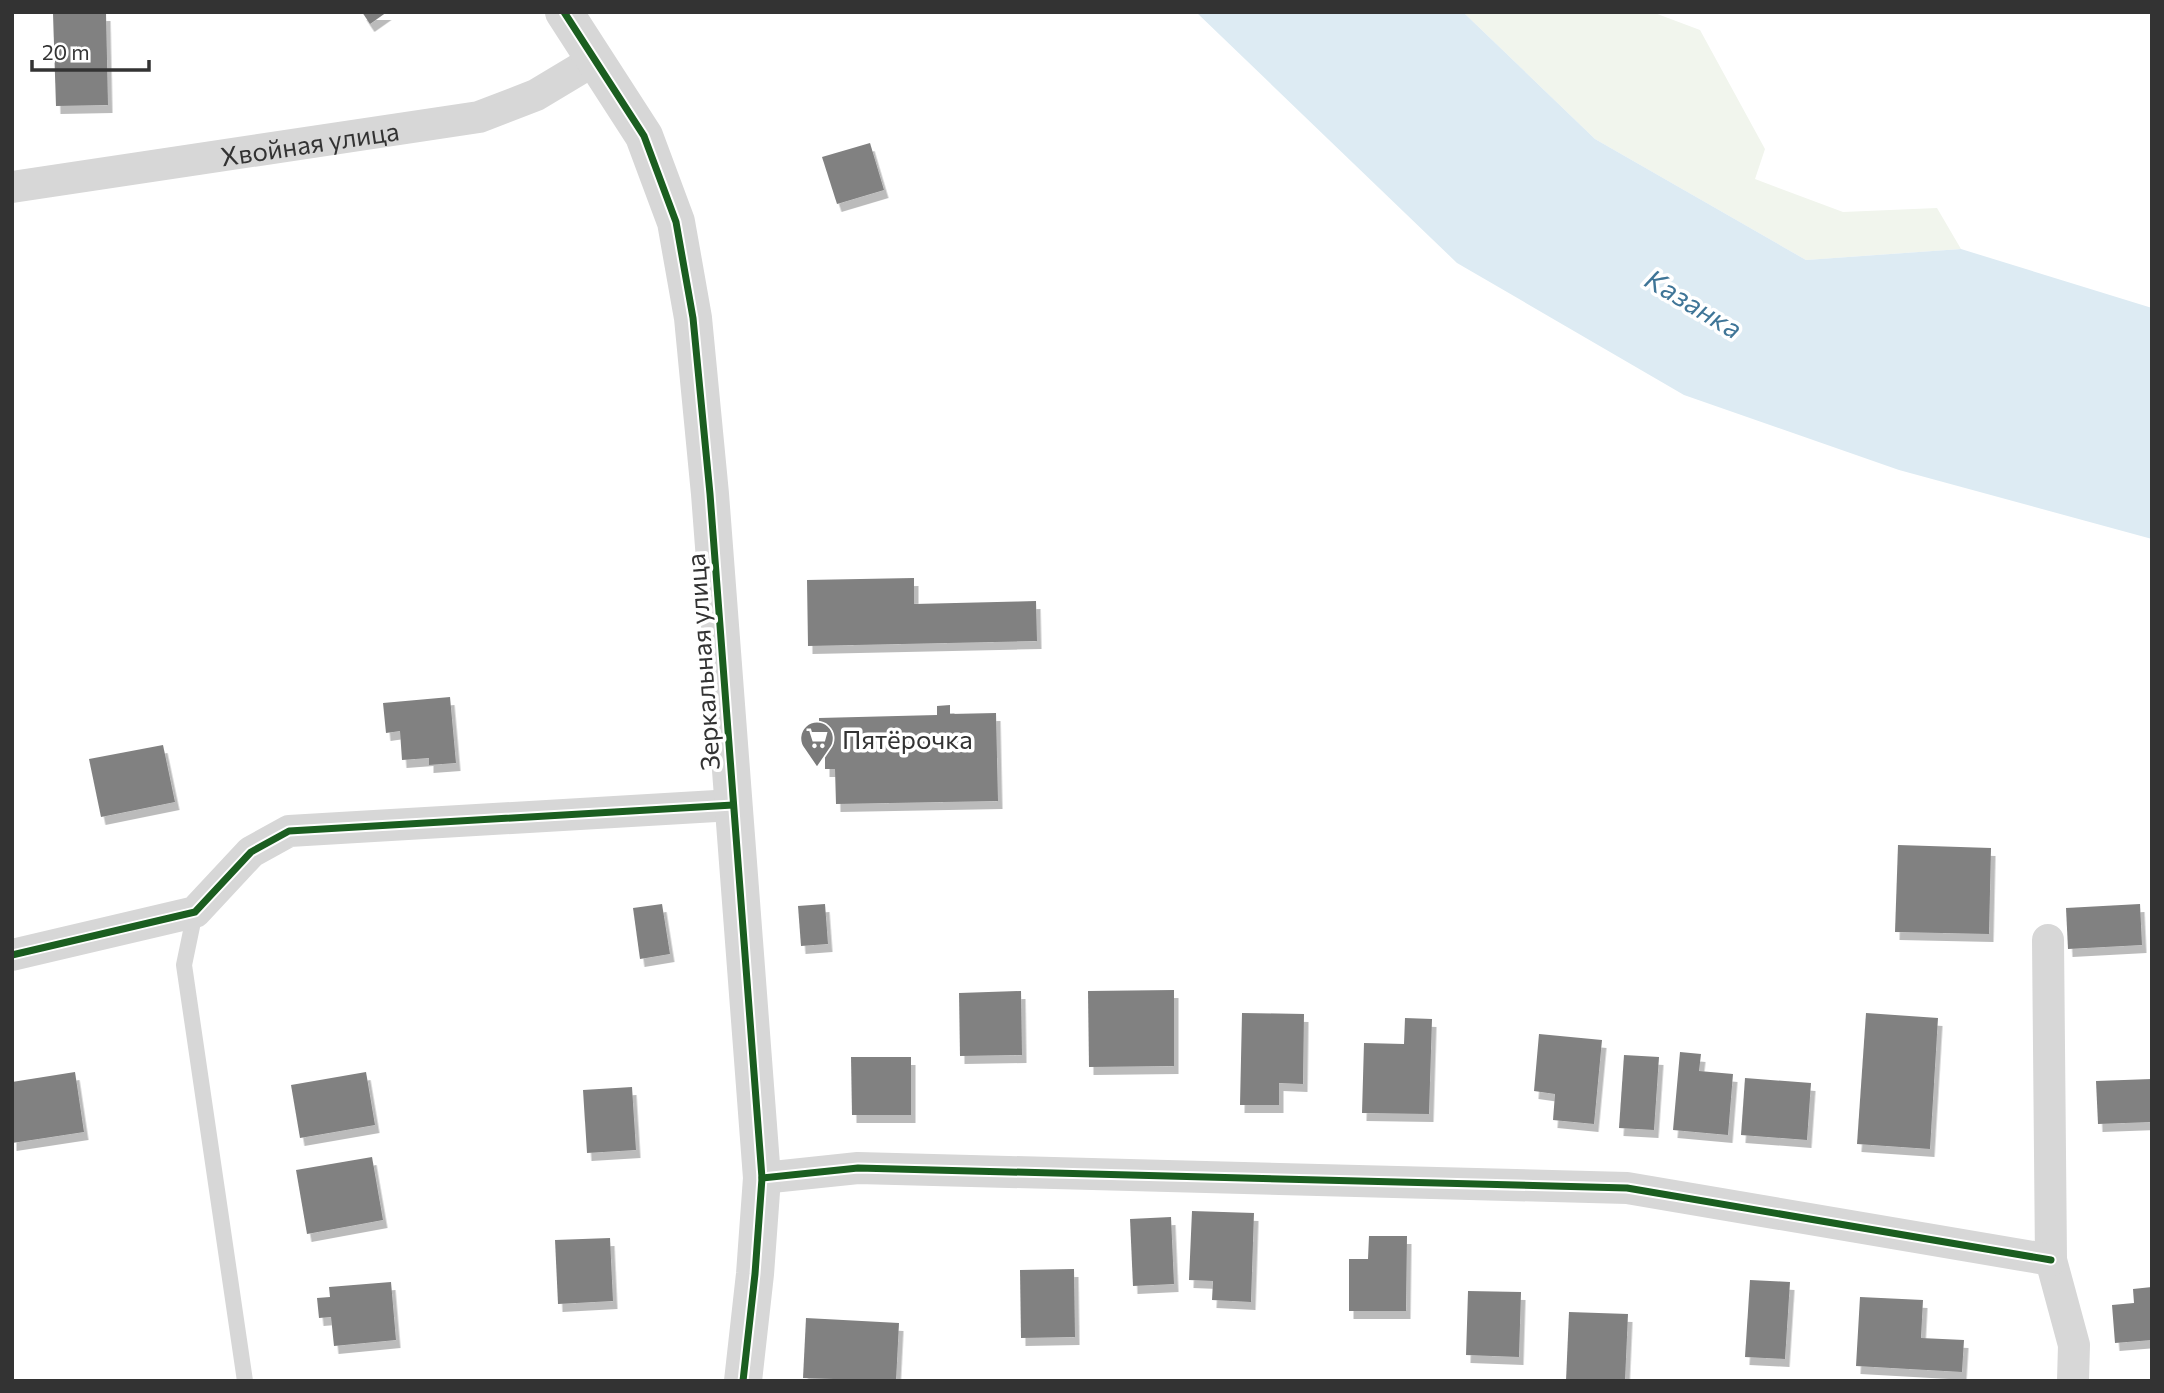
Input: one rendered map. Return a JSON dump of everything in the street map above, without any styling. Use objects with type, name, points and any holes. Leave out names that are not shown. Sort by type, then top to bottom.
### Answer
[{"type":"street","name":"Зеркальная улица","points":[[564,12],[644,136],[676,222],[694,332],[710,494],[762,1178],[743,1381]]},
{"type":"street","name":"Хвойная улица","points":[[12,187],[479,117],[537,95],[596,59]]},
{"type":"street","points":[[12,955],[195,912],[251,852],[289,831],[733,805]]},
{"type":"street","points":[[2048,940],[2051,1260],[2074,1345],[2073,1381]]},
{"type":"street","points":[[762,1178],[858,1168],[1627,1188],[2051,1260]]},
{"type":"lane","points":[[195,912],[184,965],[245,1381]]},
{"type":"shaded area","points":[[1463,12],[1652,12],[1700,30],[1765,149],[1755,179],[1843,212],[1937,208],[1961,249],[1806,260],[1595,139]]},
{"type":"water","name":"Казанка","points":[[1196,12],[1463,12],[1595,139],[1806,260],[1961,249],[2152,308],[2152,539],[1899,470],[1684,395],[1457,263]]},
{"type":"building","points":[[362,12],[387,12],[370,24]]},
{"type":"building","points":[[106,13],[108,105],[56,106],[53,14]]},
{"type":"building","points":[[870,143],[884,190],[837,204],[822,157]]},
{"type":"building","points":[[914,578],[914,604],[1036,601],[1037,641],[808,646],[807,580]]},
{"type":"building","points":[[450,697],[456,763],[429,765],[429,758],[402,760],[400,731],[386,733],[383,703]]},
{"type":"building","points":[[950,705],[950,714],[996,713],[998,801],[836,804],[835,769],[825,769],[825,742],[819,742],[819,718],[937,715],[937,706]]},
{"type":"building","points":[[163,745],[175,802],[101,817],[89,759]]},
{"type":"building","points":[[1898,845],[1991,848],[1989,934],[1895,932]]},
{"type":"building","points":[[662,904],[670,954],[640,959],[633,908]]},
{"type":"building","points":[[825,904],[828,944],[801,946],[798,906]]},
{"type":"building","points":[[2140,904],[2142,945],[2068,949],[2066,908]]},
{"type":"building","points":[[1174,990],[1174,1066],[1089,1067],[1088,991]]},
{"type":"building","points":[[1021,991],[1022,1055],[960,1056],[959,993]]},
{"type":"building","points":[[1242,1013],[1304,1014],[1303,1084],[1279,1083],[1279,1105],[1240,1105]]},
{"type":"building","points":[[1866,1013],[1938,1018],[1930,1149],[1857,1144]]},
{"type":"building","points":[[1405,1018],[1432,1019],[1429,1114],[1362,1113],[1364,1043],[1404,1044]]},
{"type":"building","points":[[1539,1034],[1602,1040],[1594,1124],[1553,1120],[1555,1094],[1534,1091]]},
{"type":"building","points":[[1680,1052],[1701,1054],[1699,1071],[1733,1074],[1728,1135],[1673,1130]]},
{"type":"building","points":[[1624,1055],[1659,1057],[1654,1130],[1619,1128]]},
{"type":"building","points":[[851,1057],[911,1057],[911,1115],[852,1115]]},
{"type":"building","points":[[75,1072],[84,1132],[12,1143],[12,1082]]},
{"type":"building","points":[[366,1072],[375,1125],[300,1138],[291,1085]]},
{"type":"building","points":[[1745,1078],[1811,1083],[1807,1140],[1741,1135]]},
{"type":"building","points":[[2152,1079],[2152,1122],[2098,1124],[2096,1081]]},
{"type":"building","points":[[632,1087],[636,1150],[587,1153],[583,1090]]},
{"type":"building","points":[[372,1157],[383,1220],[307,1234],[296,1170]]},
{"type":"building","points":[[1192,1211],[1254,1213],[1251,1302],[1212,1300],[1213,1281],[1189,1280]]},
{"type":"building","points":[[1171,1217],[1174,1284],[1133,1286],[1130,1219]]},
{"type":"building","points":[[1369,1236],[1407,1236],[1406,1311],[1349,1311],[1349,1259],[1368,1259]]},
{"type":"building","points":[[610,1238],[613,1301],[558,1304],[555,1240]]},
{"type":"building","points":[[1074,1269],[1075,1337],[1021,1338],[1020,1270]]},
{"type":"building","points":[[1750,1280],[1790,1282],[1785,1359],[1745,1357]]},
{"type":"building","points":[[391,1282],[396,1340],[334,1346],[331,1317],[319,1318],[317,1298],[330,1297],[329,1287]]},
{"type":"building","points":[[2152,1287],[2152,1340],[2115,1343],[2112,1305],[2134,1303],[2133,1289]]},
{"type":"building","points":[[1468,1291],[1521,1292],[1519,1357],[1466,1355]]},
{"type":"building","points":[[1860,1297],[1923,1300],[1921,1338],[1964,1340],[1962,1372],[1856,1366]]},
{"type":"building","points":[[1569,1312],[1628,1314],[1625,1381],[1566,1381]]},
{"type":"building","points":[[806,1318],[899,1323],[896,1381],[803,1378]]},
{"type":"cycle path","points":[[564,12],[644,136],[676,222],[693,318],[710,494],[762,1178],[743,1381]]},
{"type":"cycle path","points":[[12,955],[195,912],[251,852],[289,831],[733,805]]},
{"type":"cycle path","points":[[762,1178],[858,1168],[1627,1188],[2051,1260]]},
{"type":"place","name":"Пятёрочка","points":[[817,768]]}]
